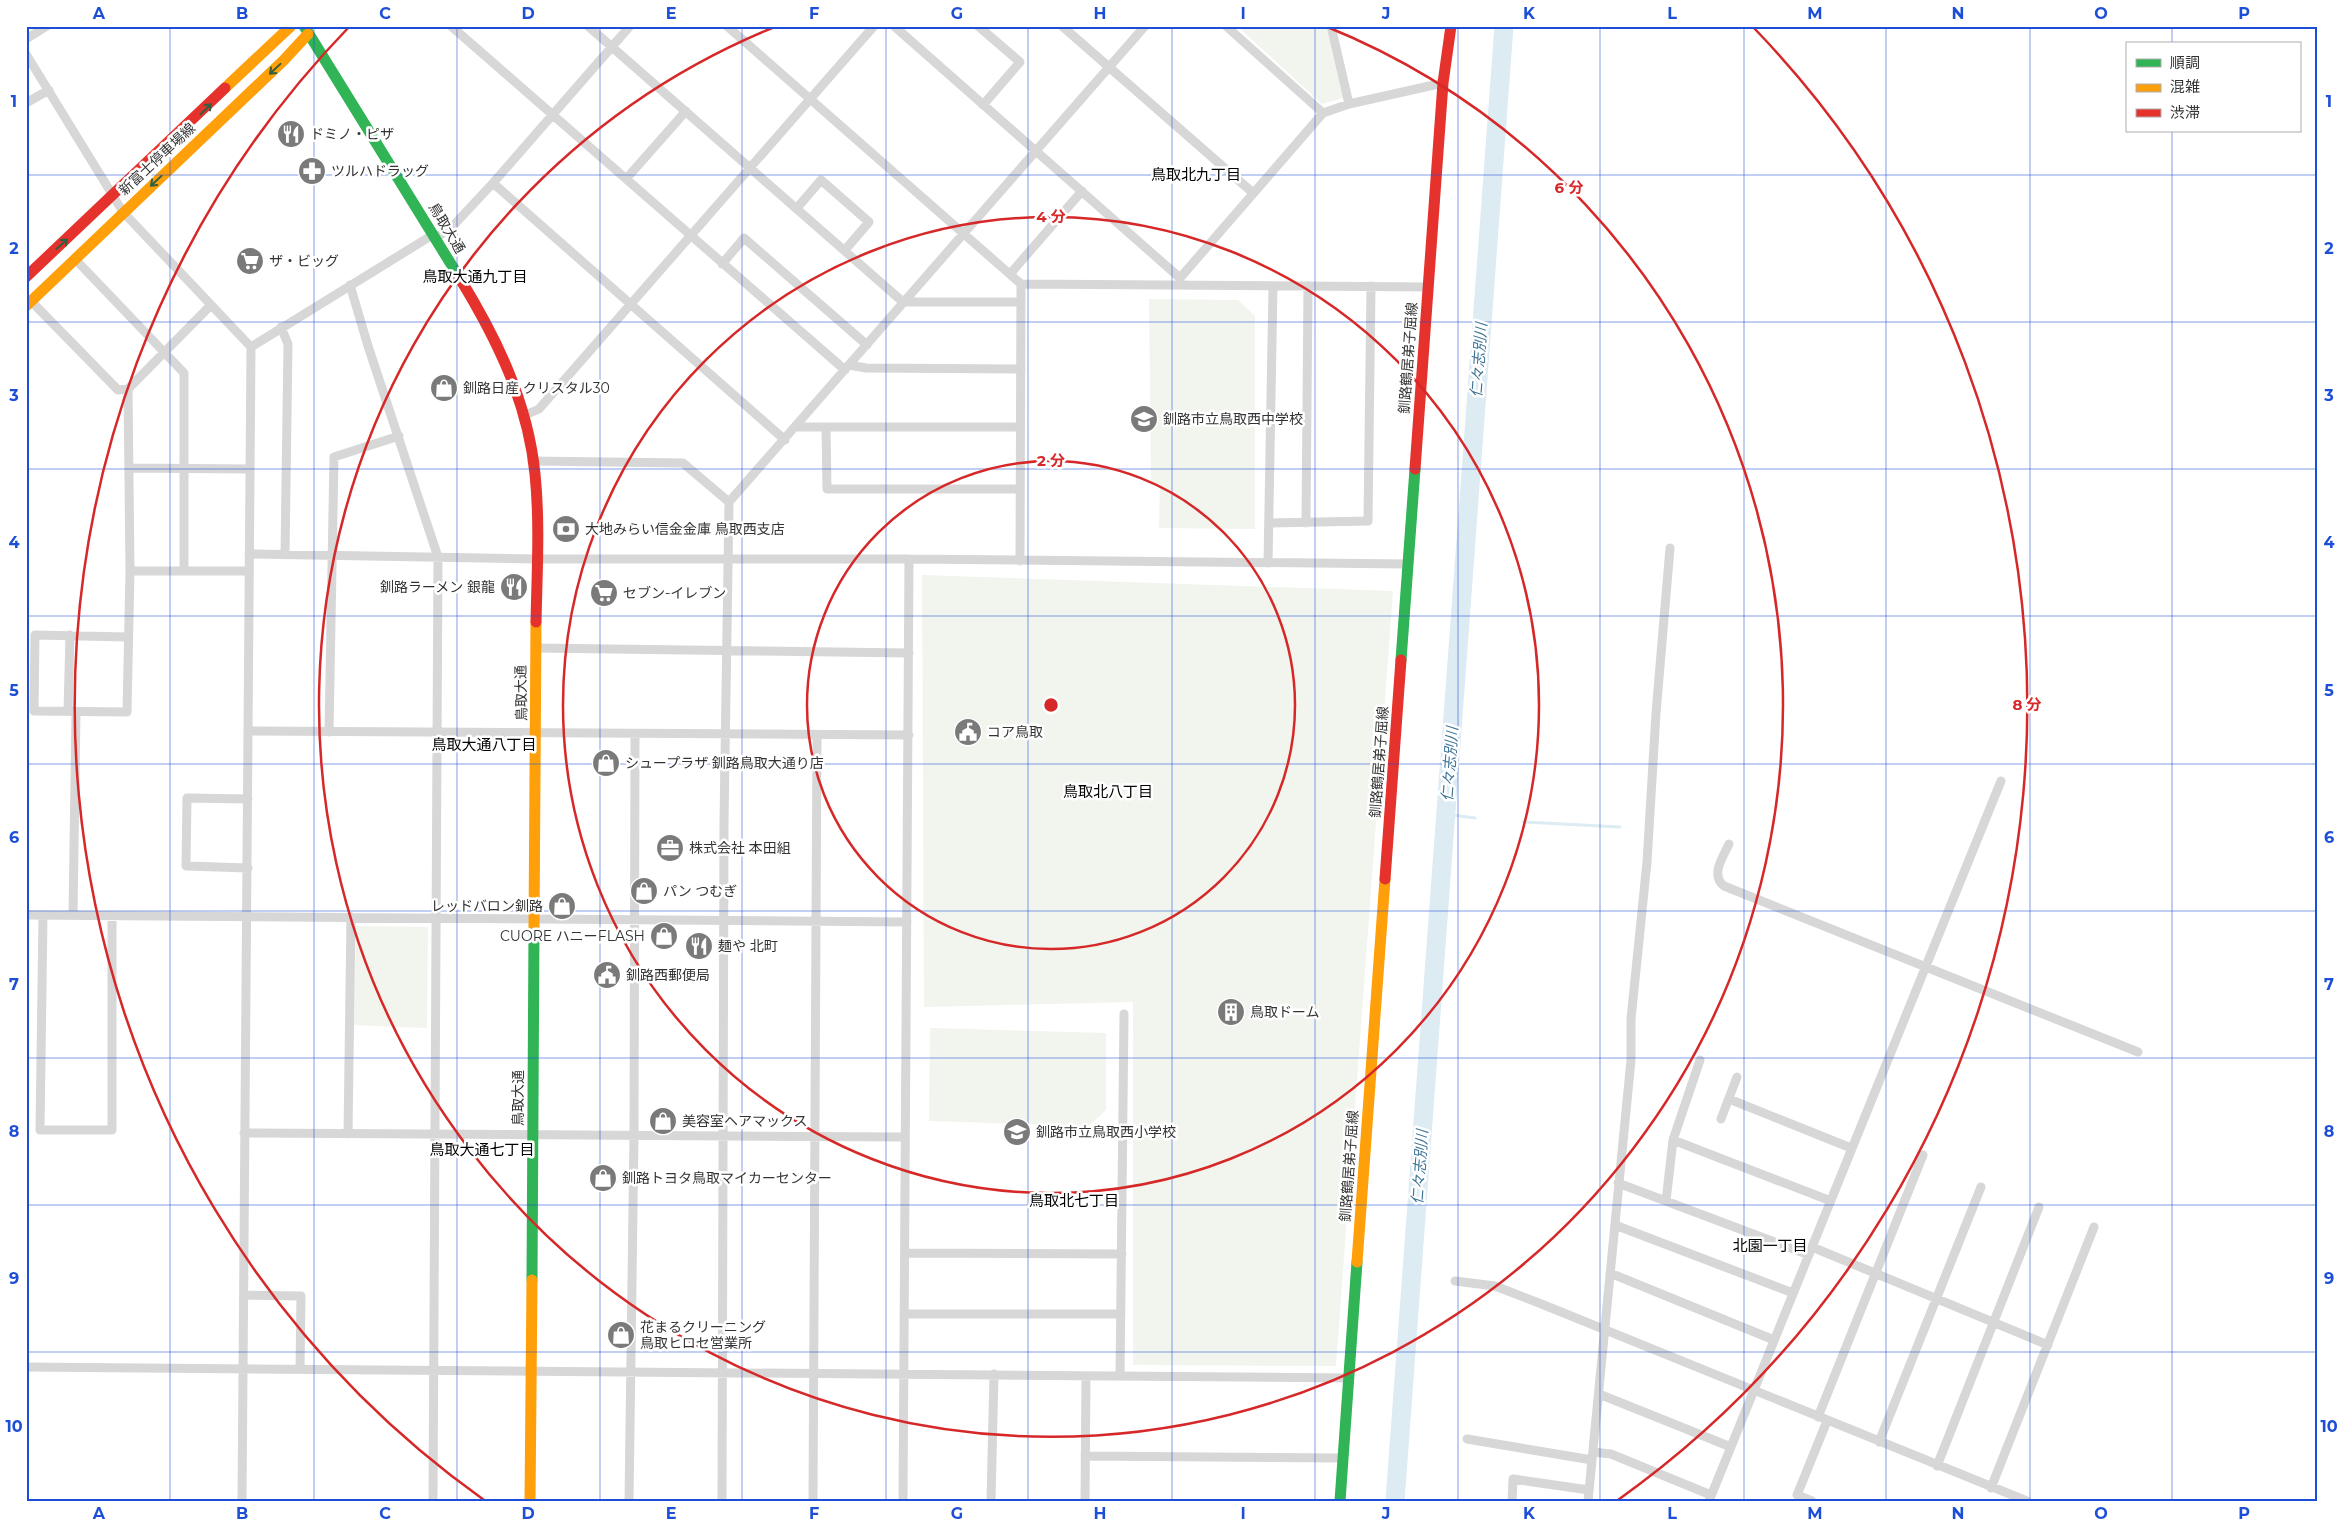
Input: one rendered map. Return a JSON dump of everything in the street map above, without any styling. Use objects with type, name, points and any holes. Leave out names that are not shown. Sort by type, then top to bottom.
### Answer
[{"type":"main road","name":"新富士停車場線","points":[[26,277],[114,196],[290,26]]},
{"type":"main road","name":"釧路鶴居弟子屈線","points":[[1340,1501],[1443,83],[1451,26]]},
{"type":"main road","name":"新富士停車場線","points":[[29,303],[284,60],[309,29]]},
{"type":"main road","name":"鳥取大通","points":[[309,29],[435,236],[494,338],[509,369],[523,416],[537,493],[530,1501]]},
{"type":"street","points":[[26,39],[47,26]]},
{"type":"street","points":[[451,26],[722,264],[847,367],[1021,369]]},
{"type":"street","points":[[588,26],[904,302],[1021,302]]},
{"type":"street","points":[[251,347],[350,285],[451,228],[493,183],[630,26]]},
{"type":"street","points":[[523,416],[539,409],[874,26]]},
{"type":"street","points":[[894,26],[1082,191],[1180,282]]},
{"type":"street","points":[[978,26],[1020,62],[983,104]]},
{"type":"street","points":[[1062,26],[1252,192]]},
{"type":"street","points":[[722,1501],[723,1136],[726,919],[724,822],[727,733],[729,502],[797,427],[847,367],[1145,26]]},
{"type":"street","points":[[1226,26],[1323,113]]},
{"type":"street","points":[[1331,26],[1349,104]]},
{"type":"street","points":[[730,27],[809,99],[1021,284],[1180,282],[1273,286],[1429,287]]},
{"type":"street","points":[[26,54],[123,212],[251,347],[242,1501]]},
{"type":"street","points":[[1180,282],[1252,192],[1323,113],[1349,104],[1443,83]]},
{"type":"street","points":[[26,103],[49,90]]},
{"type":"street","points":[[626,180],[686,111]]},
{"type":"street","points":[[796,208],[821,180],[869,222],[845,250]]},
{"type":"street","points":[[493,183],[785,440]]},
{"type":"street","points":[[1010,274],[1082,191]]},
{"type":"street","points":[[722,264],[744,238],[867,345]]},
{"type":"street","points":[[75,259],[184,374],[184,571]]},
{"type":"street","points":[[1020,561],[1021,284]]},
{"type":"street","points":[[350,285],[368,346],[438,557],[433,1501]]},
{"type":"street","points":[[1268,563],[1273,286]]},
{"type":"street","points":[[1306,523],[1308,286]]},
{"type":"street","points":[[1269,523],[1368,521],[1371,286]]},
{"type":"street","points":[[29,303],[118,390],[128,389],[211,305]]},
{"type":"street","points":[[281,328],[288,344],[285,555]]},
{"type":"street","points":[[128,389],[130,571],[127,712],[34,711],[31,646],[35,635],[128,637]]},
{"type":"street","points":[[797,427],[1020,427]]},
{"type":"street","points":[[826,427],[826,489],[1019,489]]},
{"type":"street","points":[[329,732],[334,457],[399,436]]},
{"type":"street","points":[[532,461],[683,463],[729,502]]},
{"type":"street","points":[[129,468],[249,469]]},
{"type":"street","points":[[1588,1501],[1618,1183],[1632,1060],[1631,1019],[1647,862],[1656,713],[1670,548]]},
{"type":"street","points":[[249,554],[536,559],[909,559],[1408,564]]},
{"type":"street","points":[[902,1501],[909,559]]},
{"type":"street","points":[[130,571],[249,571]]},
{"type":"street","points":[[70,636],[73,915]]},
{"type":"street","points":[[535,648],[909,653]]},
{"type":"street","points":[[248,731],[536,732],[634,735],[727,733],[908,735]]},
{"type":"street","points":[[628,1501],[634,1135],[634,735]]},
{"type":"street","points":[[813,1501],[818,735]]},
{"type":"street","points":[[1467,1439],[1592,1456],[1611,1454],[1710,1498],[2001,781]]},
{"type":"street","points":[[248,799],[188,798],[186,866],[248,868]]},
{"type":"street","points":[[1729,844],[1717,876],[1718,882],[1724,886],[2138,1052]]},
{"type":"street","points":[[26,915],[726,919],[907,922]]},
{"type":"street","points":[[43,915],[40,1130],[112,1130],[112,916]]},
{"type":"street","points":[[348,1134],[351,917]]},
{"type":"street","points":[[1120,1376],[1124,1014]]},
{"type":"street","points":[[1666,1201],[1673,1140],[1700,1060]]},
{"type":"street","points":[[1721,1119],[1737,1077]]},
{"type":"street","points":[[1729,1099],[1851,1148]]},
{"type":"street","points":[[244,1133],[905,1137]]},
{"type":"street","points":[[1673,1140],[1831,1201]]},
{"type":"street","points":[[1812,1501],[1796,1498],[1822,1419],[1876,1272],[1923,1155]]},
{"type":"street","points":[[1618,1183],[1810,1251],[1876,1272],[2048,1345]]},
{"type":"street","points":[[1880,1442],[1981,1187]]},
{"type":"street","points":[[1937,1466],[2039,1207]]},
{"type":"street","points":[[1614,1225],[1793,1294]]},
{"type":"street","points":[[1991,1488],[2094,1227]]},
{"type":"street","points":[[905,1253],[1122,1254]]},
{"type":"street","points":[[1610,1273],[1774,1340]]},
{"type":"street","points":[[1455,1281],[1495,1286],[1991,1488],[2001,1496],[2027,1501]]},
{"type":"street","points":[[244,1295],[301,1296],[300,1369]]},
{"type":"street","points":[[904,1314],[1121,1314]]},
{"type":"street","points":[[26,1367],[814,1372],[1349,1378]]},
{"type":"street","points":[[991,1501],[994,1374]]},
{"type":"street","points":[[1085,1501],[1086,1376]]},
{"type":"street","points":[[1599,1394],[1731,1447]]},
{"type":"street","points":[[1085,1456],[1343,1458]]},
{"type":"street","points":[[1512,1501],[1514,1480],[1589,1490]]},
{"type":"shaded area","points":[[1237,26],[1326,26],[1343,98],[1322,104]]},
{"type":"shaded area","points":[[1149,299],[1238,300],[1255,316],[1255,529],[1159,528],[1160,484],[1151,482]]},
{"type":"shaded area","points":[[922,575],[1393,591],[1336,1366],[1133,1365],[1133,1002],[924,1007]]},
{"type":"shaded area","points":[[356,926],[428,927],[427,1028],[354,1025]]},
{"type":"shaded area","points":[[930,1028],[1106,1033],[1106,1110],[1089,1126],[929,1121]]},
{"type":"waterway","name":"仁々志別川","points":[[1395,1501],[1504,26]]},
{"type":"waterway","points":[[1445,814],[1475,818]]},
{"type":"waterway","points":[[1523,822],[1620,827]]},
{"type":"traffic: fast","points":[[304,26],[459,277]]},
{"type":"traffic: fast","points":[[1401,660],[1415,469]]},
{"type":"traffic: fast","points":[[532,1280],[534,929]]},
{"type":"traffic: fast","points":[[1340,1501],[1357,1262]]},
{"type":"traffic: slow","points":[[225,88],[291,26]]},
{"type":"traffic: slow","points":[[26,306],[284,60],[308,34]]},
{"type":"traffic: slow","points":[[534,929],[536,622]]},
{"type":"traffic: slow","points":[[1357,1262],[1385,879]]},
{"type":"traffic: slow","points":[[530,1501],[532,1280]]},
{"type":"traffic: jam","points":[[1415,469],[1443,83],[1451,26]]},
{"type":"traffic: jam","points":[[26,277],[225,88]]},
{"type":"traffic: jam","points":[[459,277],[486,323],[508,371],[518,396],[531,447],[537,510],[536,622]]},
{"type":"traffic: jam","points":[[1385,879],[1401,660]]},
{"type":"place","name":"ドミノ・ピザ","points":[[291,134]]},
{"type":"place","name":"ツルハドラッグ","points":[[312,171]]},
{"type":"place","name":"ザ・ビッグ","points":[[250,261]]},
{"type":"place","name":"釧路日産 クリスタル30","points":[[444,388]]},
{"type":"place","name":"釧路市立鳥取西中学校","points":[[1144,419]]},
{"type":"place","name":"大地みらい信金金庫 鳥取西支店","points":[[566,529]]},
{"type":"place","name":"釧路ラーメン 銀龍","points":[[514,587]]},
{"type":"place","name":"セブン-イレブン","points":[[604,593]]},
{"type":"place","name":"コア鳥取","points":[[968,732]]},
{"type":"place","name":"シュープラザ 釧路鳥取大通り店","points":[[606,763]]},
{"type":"place","name":"株式会社 本田組","points":[[670,848]]},
{"type":"place","name":"パン つむぎ","points":[[644,891]]},
{"type":"place","name":"レッドバロン釧路","points":[[562,906]]},
{"type":"place","name":"CUORE ハニーFLASH","points":[[664,936]]},
{"type":"place","name":"麺や 北町","points":[[699,946]]},
{"type":"place","name":"釧路西郵便局","points":[[607,975]]},
{"type":"place","name":"鳥取ドーム","points":[[1231,1012]]},
{"type":"place","name":"美容室ヘアマックス","points":[[663,1121]]},
{"type":"place","name":"釧路市立鳥取西小学校","points":[[1017,1132]]},
{"type":"place","name":"釧路トヨタ鳥取マイカーセンター","points":[[603,1178]]},
{"type":"place","name":"花まるクリーニング 鳥取ヒロセ営業所","points":[[621,1335]]},
{"type":"district","name":"鳥取北九丁目","points":[[1196,175]]},
{"type":"district","name":"鳥取大通九丁目","points":[[475,277]]},
{"type":"district","name":"鳥取大通八丁目","points":[[484,745]]},
{"type":"district","name":"鳥取北八丁目","points":[[1108,792]]},
{"type":"district","name":"鳥取大通七丁目","points":[[482,1150]]},
{"type":"district","name":"鳥取北七丁目","points":[[1074,1201]]},
{"type":"district","name":"北園一丁目","points":[[1770,1246]]}]
